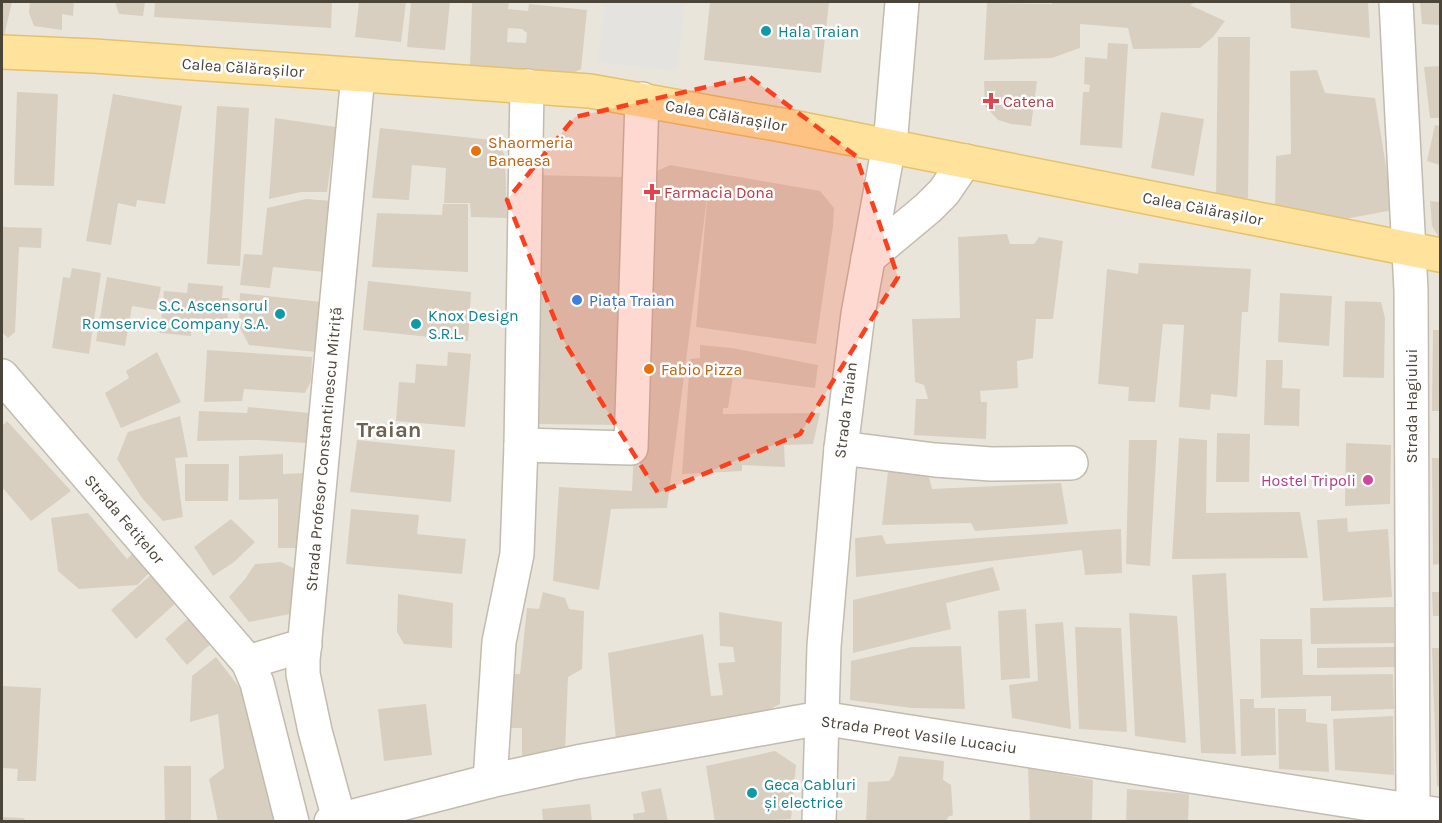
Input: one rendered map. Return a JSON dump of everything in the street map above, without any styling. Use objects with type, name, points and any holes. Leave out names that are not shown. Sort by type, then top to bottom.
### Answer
[{"type":"main road","name":"Calea Călărașilor","points":[[2,52],[94,56],[590,91],[786,126],[1440,255]]},
{"type":"street","name":"Strada Traian","points":[[819,822],[821,718],[828,584],[841,448],[849,372],[891,134],[902,2]]},
{"type":"street","name":"Strada Hagiului","points":[[1396,2],[1411,290],[1427,813]]},
{"type":"street","name":"Strada Profesor Constantinescu Mitriță","points":[[335,820],[303,674],[358,75]]},
{"type":"street","points":[[490,781],[499,642],[517,554],[527,86]]},
{"type":"street","points":[[521,445],[631,448],[642,99]]},
{"type":"street","points":[[868,258],[928,208],[944,192],[965,161]]},
{"type":"street","name":"Strada Fetițelor","points":[[2,376],[248,662]]},
{"type":"street","points":[[841,448],[935,460],[991,464],[1071,463]]},
{"type":"street","points":[[292,822],[257,683],[248,662],[305,645]]},
{"type":"street","name":"Strada Preot Vasile Lucaciu","points":[[335,820],[490,781],[577,762],[821,718],[1427,813]]},
{"type":"highlighted area","points":[[750,77],[856,156],[898,277],[800,434],[658,493],[563,340],[507,200],[575,117]]},
{"type":"shaded area","points":[[2,2],[1440,2],[1440,821],[2,821]]},
{"type":"shaded area","points":[[605,2],[685,2],[677,71],[598,62]]},
{"type":"building","points":[[2,2],[12,2],[4,36],[2,36]]},
{"type":"building","points":[[30,2],[74,2],[73,16],[62,14],[62,30],[34,26],[29,13]]},
{"type":"building","points":[[115,2],[145,2],[143,16],[119,14]]},
{"type":"building","points":[[155,2],[332,2],[331,28],[154,17]]},
{"type":"building","points":[[359,2],[406,2],[401,42],[355,37]]},
{"type":"building","points":[[411,2],[450,2],[445,50],[407,47]]},
{"type":"building","points":[[472,2],[509,2],[508,9],[528,11],[529,4],[587,10],[581,69],[569,75],[470,68]],"holes":[[[508,28],[522,29],[527,33],[526,43],[507,42]]]},
{"type":"building","name":"Hala Traian","points":[[710,2],[829,2],[821,73],[704,60]]},
{"type":"building","points":[[1052,2],[1197,2],[1190,5],[1225,21],[1213,37],[1200,48],[1133,49],[1128,28],[1080,24],[1080,48],[1052,58],[984,60],[987,3],[1052,4]]},
{"type":"building","points":[[1290,2],[1368,2],[1370,38],[1291,28]]},
{"type":"building","points":[[1420,2],[1440,2],[1440,25],[1422,24]]},
{"type":"building","points":[[1218,37],[1250,37],[1248,198],[1216,198]]},
{"type":"building","points":[[1108,43],[1128,44],[1122,148],[1080,145],[1083,92],[1089,92],[1090,85],[1084,84],[1085,57],[1107,59]]},
{"type":"building","points":[[1440,66],[1440,118],[1430,118],[1424,67]]},
{"type":"building","points":[[1317,70],[1325,93],[1375,98],[1393,210],[1329,222],[1275,215],[1276,156],[1291,154],[1290,71]]},
{"type":"building","points":[[984,81],[1037,81],[1031,126],[998,120],[985,106]]},
{"type":"building","points":[[17,92],[58,94],[54,186],[14,185]]},
{"type":"building","points":[[113,94],[182,106],[165,204],[137,200],[136,207],[118,203],[111,245],[86,241]]},
{"type":"building","points":[[217,106],[249,108],[240,266],[207,264]]},
{"type":"building","points":[[1161,112],[1204,119],[1194,176],[1151,168]]},
{"type":"building","points":[[275,118],[336,127],[327,192],[301,192],[269,199]]},
{"type":"building","points":[[1435,125],[1440,126],[1440,165],[1427,161]]},
{"type":"building","points":[[380,128],[492,140],[500,146],[505,156],[507,218],[471,217],[470,203],[444,203],[446,168],[412,165],[409,200],[372,198]]},
{"type":"building","points":[[670,165],[820,191],[834,208],[816,344],[696,327],[708,190],[667,508],[611,509],[599,590],[553,581],[559,487],[632,491],[647,180],[659,170]]},
{"type":"building","name":"Piața Traian","points":[[534,175],[624,177],[620,425],[530,424]]},
{"type":"building","points":[[306,199],[333,201],[325,272],[273,267],[270,288],[240,285],[244,254],[262,255],[267,208]]},
{"type":"building","points":[[1430,201],[1440,202],[1440,239],[1432,226]]},
{"type":"building","points":[[443,204],[468,204],[468,272],[372,267],[377,213],[442,215]]},
{"type":"building","points":[[2,227],[42,228],[41,248],[19,247],[15,332],[8,338],[2,332]]},
{"type":"building","points":[[1007,234],[1010,244],[1034,244],[1039,237],[1063,241],[1053,319],[1036,319],[1033,358],[1017,361],[1018,388],[980,391],[981,402],[987,402],[986,439],[914,435],[916,399],[928,399],[924,385],[915,382],[912,319],[960,318],[958,237]]},
{"type":"building","points":[[1139,263],[1251,269],[1248,312],[1242,312],[1237,397],[1211,394],[1210,410],[1179,407],[1184,325],[1163,324],[1155,402],[1128,401],[1129,387],[1098,384],[1107,269],[1138,274]]},
{"type":"building","points":[[72,268],[101,273],[89,354],[52,348],[63,277],[70,278]]},
{"type":"building","points":[[107,277],[161,287],[156,310],[132,306],[125,346],[96,341]]},
{"type":"building","points":[[368,281],[471,292],[468,341],[363,330]]},
{"type":"building","points":[[188,283],[223,286],[222,298],[229,298],[227,325],[192,322],[191,336],[160,333],[164,291],[187,293]]},
{"type":"building","name":"S.C. Ascensorul Romservice Company S.A.","points":[[240,293],[321,302],[316,352],[249,345],[239,326]]},
{"type":"building","points":[[1280,293],[1332,296],[1329,346],[1278,342]]},
{"type":"building","points":[[1345,301],[1381,302],[1385,318],[1384,378],[1343,377]]},
{"type":"building","points":[[1433,330],[1440,330],[1440,411],[1432,411]]},
{"type":"building","points":[[700,345],[732,348],[818,365],[815,388],[733,377],[728,408],[723,408],[723,414],[820,413],[813,444],[784,445],[785,467],[742,465],[742,471],[682,474],[690,359],[700,358]]},
{"type":"building","points":[[207,350],[312,357],[311,381],[305,393],[244,389],[242,401],[204,402]]},
{"type":"building","points":[[157,352],[181,402],[121,428],[105,393],[129,378],[126,371]]},
{"type":"building","points":[[448,352],[471,354],[465,427],[396,421],[399,382],[415,383],[416,364],[447,366]]},
{"type":"building","points":[[1266,360],[1283,360],[1282,388],[1300,389],[1299,426],[1264,425]]},
{"type":"building","points":[[248,407],[309,413],[306,443],[258,440],[197,441],[199,411],[247,413]]},
{"type":"building","points":[[180,416],[188,457],[175,458],[183,517],[163,521],[142,498],[117,459],[128,432]]},
{"type":"building","points":[[7,421],[71,491],[31,521],[2,487],[2,426]]},
{"type":"building","points":[[1217,433],[1250,434],[1249,482],[1216,482]]},
{"type":"building","points":[[1179,438],[1207,440],[1206,513],[1300,512],[1308,558],[1172,559]]},
{"type":"building","points":[[357,440],[455,450],[451,502],[350,492]]},
{"type":"building","points":[[1129,440],[1157,440],[1150,566],[1126,564]]},
{"type":"building","points":[[1346,443],[1391,445],[1390,504],[1345,506]]},
{"type":"building","points":[[283,454],[283,474],[304,473],[301,548],[278,548],[278,499],[239,500],[239,456]]},
{"type":"building","points":[[1432,458],[1440,458],[1440,564],[1433,565]]},
{"type":"building","points":[[185,464],[229,464],[228,501],[185,501]]},
{"type":"building","points":[[888,471],[929,477],[932,489],[1061,483],[1068,524],[975,531],[971,523],[882,525]]},
{"type":"building","points":[[351,509],[419,515],[417,534],[466,539],[462,574],[346,564]]},
{"type":"building","points":[[88,513],[127,559],[132,554],[149,573],[137,585],[79,589],[58,571],[51,518]]},
{"type":"building","points":[[1347,518],[1348,532],[1388,529],[1392,597],[1323,601],[1317,520]]},
{"type":"building","points":[[231,519],[255,542],[234,562],[213,576],[194,547]]},
{"type":"building","points":[[1121,529],[1122,573],[1085,575],[1082,550],[856,577],[855,538],[882,535],[886,544]]},
{"type":"building","points":[[281,562],[299,571],[295,613],[249,622],[229,597],[255,564]]},
{"type":"building","points":[[993,567],[1000,590],[946,603],[951,629],[853,653],[853,600]]},
{"type":"building","points":[[1226,573],[1236,754],[1201,753],[1192,575]]},
{"type":"building","points":[[152,574],[177,602],[136,639],[111,610]]},
{"type":"building","points":[[543,592],[565,598],[569,609],[584,611],[582,669],[568,677],[565,752],[522,759],[522,728],[507,728],[509,674],[520,674],[527,608],[539,609]]},
{"type":"building","points":[[1432,592],[1440,592],[1440,616],[1433,616]]},
{"type":"building","points":[[398,594],[453,603],[452,648],[404,644],[397,632]]},
{"type":"building","points":[[1394,607],[1394,643],[1311,644],[1310,608]]},
{"type":"building","points":[[1026,609],[1030,678],[1001,680],[998,611]]},
{"type":"building","points":[[719,612],[782,622],[780,704],[762,713],[616,740],[608,653],[703,634],[711,696],[723,695],[718,663],[735,662],[733,647],[720,646]]},
{"type":"building","points":[[1129,613],[1177,616],[1186,743],[1135,736]]},
{"type":"building","points":[[191,616],[214,641],[187,665],[165,639]]},
{"type":"building","points":[[1063,622],[1071,729],[1012,718],[1009,685],[1038,681],[1035,624]]},
{"type":"building","points":[[1075,627],[1121,628],[1127,732],[1079,729]]},
{"type":"building","points":[[1260,639],[1302,639],[1303,675],[1393,674],[1394,709],[1331,711],[1331,696],[1261,698]]},
{"type":"building","points":[[961,646],[965,709],[912,708],[850,700],[851,661],[912,647]]},
{"type":"building","points":[[1396,647],[1396,667],[1317,668],[1317,648]]},
{"type":"building","points":[[1432,648],[1440,648],[1440,787],[1437,786]]},
{"type":"building","points":[[216,657],[246,696],[275,822],[218,822],[209,779],[224,768],[218,714],[190,722],[192,676]]},
{"type":"building","points":[[2,686],[41,688],[36,781],[17,781],[18,769],[2,768]]},
{"type":"building","points":[[1240,699],[1254,699],[1254,708],[1275,708],[1276,755],[1241,756]]},
{"type":"building","points":[[426,704],[432,755],[384,761],[378,709]]},
{"type":"building","points":[[1278,709],[1306,709],[1306,722],[1327,724],[1329,772],[1279,769]]},
{"type":"building","points":[[1393,716],[1394,775],[1335,770],[1333,719]]},
{"type":"building","name":"Geca Cabluri și electrice","points":[[775,751],[796,765],[791,819],[715,822],[706,766]]},
{"type":"building","points":[[899,756],[944,761],[943,780],[951,785],[953,815],[948,817],[946,822],[866,822],[868,782],[889,781],[894,775]]},
{"type":"building","points":[[164,766],[191,766],[191,822],[165,822]]},
{"type":"building","points":[[1028,768],[1093,780],[1092,822],[1030,822]]},
{"type":"building","points":[[661,788],[668,822],[634,822],[633,814],[645,812],[641,792]]},
{"type":"building","points":[[1127,789],[1189,794],[1188,822],[1126,822]]},
{"type":"building","points":[[590,804],[592,822],[543,822],[542,809]]},
{"type":"building","points":[[2,817],[23,818],[28,822],[2,822]]},
{"type":"place","name":"Hala Traian","points":[[766,31]]},
{"type":"place","name":"Catena","points":[[991,101]]},
{"type":"place","name":"Shaormeria Baneasa","points":[[476,151]]},
{"type":"place","name":"Farmacia Dona","points":[[652,192]]},
{"type":"place","name":"Piața Traian","points":[[577,300]]},
{"type":"place","name":"S.C. Ascensorul Romservice Company S.A.","points":[[280,314]]},
{"type":"place","name":"Knox Design S.R.L.","points":[[416,324]]},
{"type":"place","name":"Fabio Pizza","points":[[649,369]]},
{"type":"place","name":"Hostel Tripoli","points":[[1368,480]]},
{"type":"place","name":"Geca Cabluri și electrice","points":[[752,793]]},
{"type":"district","name":"Traian","points":[[389,429]]}]
